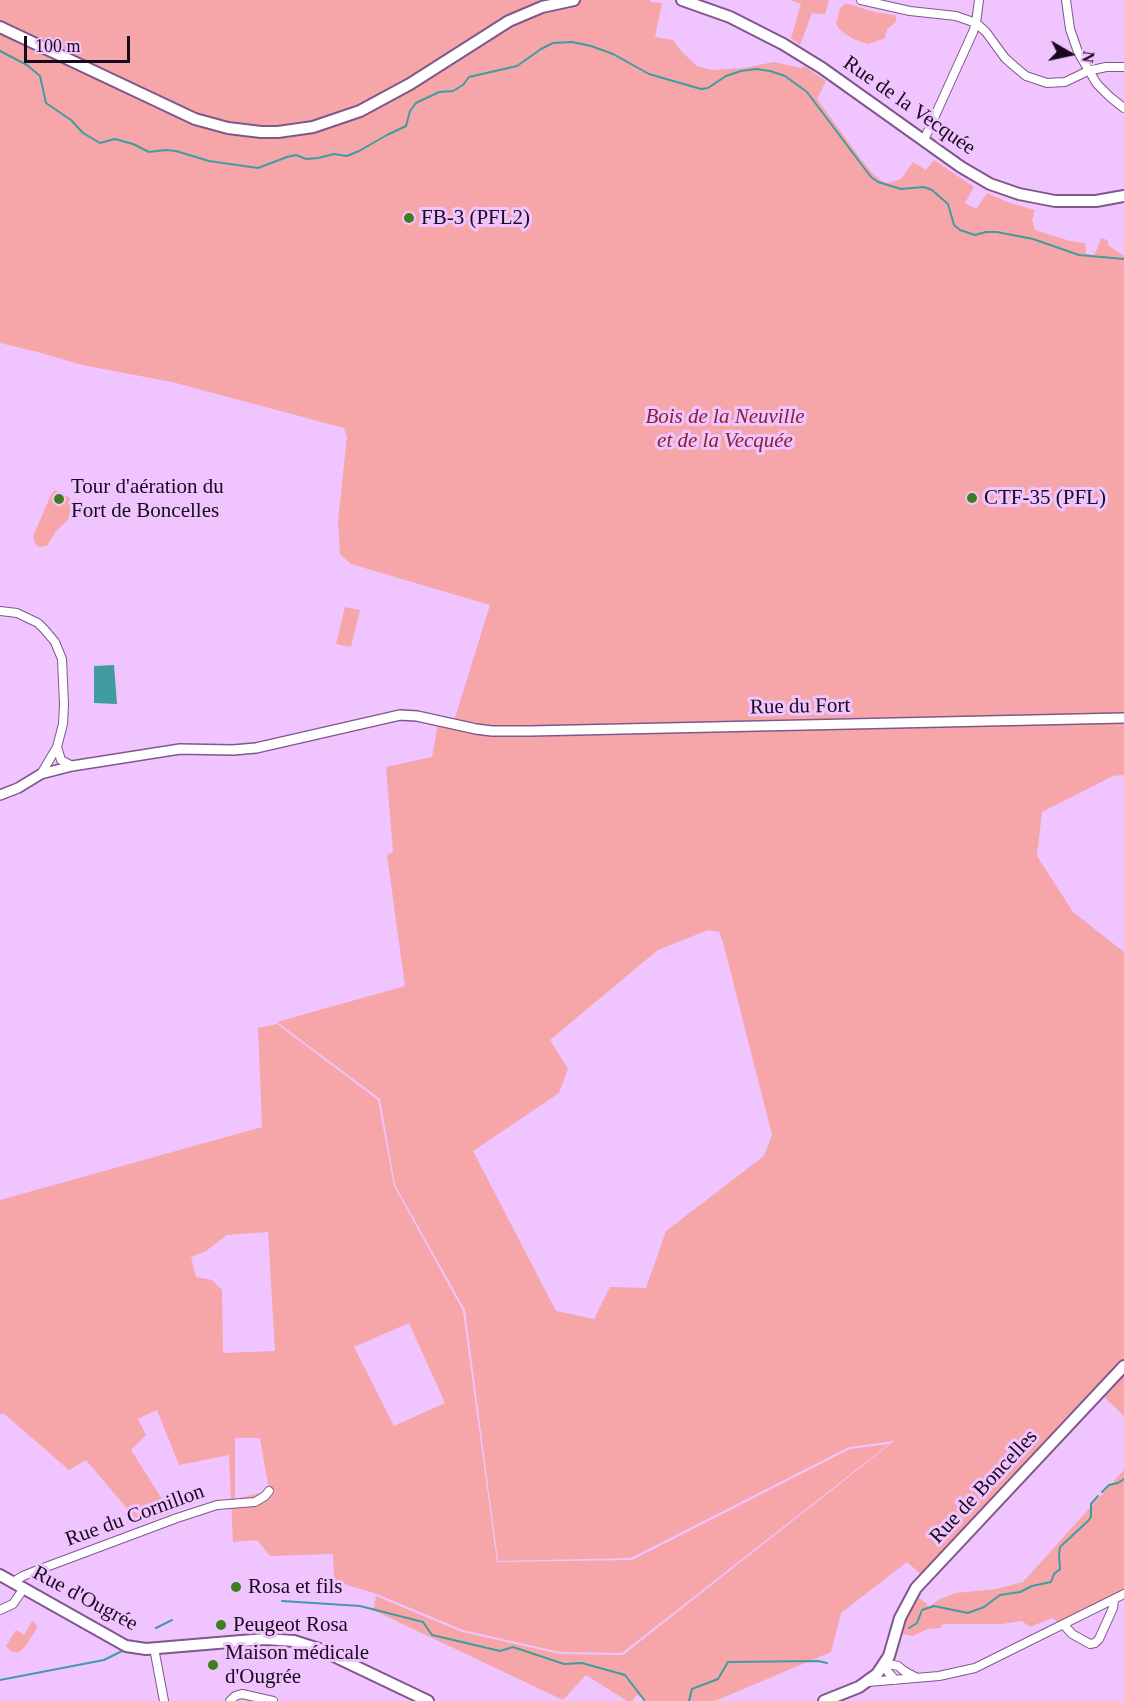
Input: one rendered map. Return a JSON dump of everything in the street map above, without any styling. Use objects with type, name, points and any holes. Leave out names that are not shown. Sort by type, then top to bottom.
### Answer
[{"type":"main road","points":[[0,27],[195,119],[236,129],[278,132],[313,127],[360,111],[410,84],[509,21],[542,7],[574,0]]},
{"type":"main road","name":"Rue de la Vecquée","points":[[682,0],[723,14],[769,36],[822,68],[975,176],[990,184],[1038,199],[1067,202],[1096,201],[1124,196]]},
{"type":"main road","name":"Rue de Boncelles","points":[[868,1682],[885,1663],[900,1618],[916,1588],[1124,1366]]},
{"type":"main road","name":"Rue d'Ougrée","points":[[0,1575],[126,1646],[146,1649],[265,1639],[294,1641],[319,1649],[424,1700]]},
{"type":"main road","points":[[824,1701],[868,1682]]},
{"type":"street","points":[[861,0],[910,11],[956,16],[976,22],[1005,58],[1026,76],[1047,84],[1075,79],[1088,71],[1106,67],[1124,67]]},
{"type":"street","points":[[924,140],[969,44],[976,22],[979,0]]},
{"type":"street","points":[[1066,0],[1072,36],[1088,71],[1101,89],[1124,108]]},
{"type":"street","points":[[0,611],[17,613],[38,623],[50,635],[58,650],[63,668],[63,724],[57,747],[42,774]]},
{"type":"street","name":"Rue du Fort","points":[[0,795],[42,774],[72,766],[180,749],[256,748],[400,715],[417,716],[492,731],[1124,718]]},
{"type":"street","points":[[57,747],[61,759],[72,766]]},
{"type":"street","name":"Rue du Cornillon","points":[[13,1582],[38,1570],[195,1512],[224,1504],[255,1502],[269,1491]]},
{"type":"street","points":[[0,1610],[13,1604],[24,1588]]},
{"type":"street","points":[[868,1682],[946,1675],[975,1668],[1124,1594]]},
{"type":"street","points":[[1064,1625],[1072,1634],[1090,1644],[1095,1643],[1113,1608],[1114,1600]]},
{"type":"street","points":[[892,1647],[898,1666],[917,1677]]},
{"type":"street","points":[[154,1648],[165,1701]]},
{"type":"street","points":[[885,1663],[898,1666]]},
{"type":"street","points":[[885,1663],[888,1672],[895,1680]]},
{"type":"street","points":[[230,1701],[242,1694],[273,1701]]},
{"type":"green space","name":"Bois de la Neuville et de la Vecquée","points":[[0,0],[650,0],[662,3],[655,37],[673,40],[697,66],[712,70],[743,68],[774,62],[801,68],[804,66],[826,81],[817,99],[860,158],[882,181],[887,183],[901,179],[913,162],[926,170],[934,160],[974,187],[965,203],[976,209],[987,193],[1035,210],[1032,220],[1035,230],[1070,241],[1085,243],[1086,254],[1094,255],[1101,238],[1107,240],[1109,246],[1124,256],[1124,714],[495,727],[454,721],[490,605],[351,564],[340,554],[338,521],[347,437],[344,428],[172,382],[82,365],[0,343]]},
{"type":"green space","points":[[790,0],[829,1],[825,14],[812,13],[800,45],[791,38],[801,4]]},
{"type":"green space","points":[[846,3],[874,12],[894,15],[896,22],[887,29],[883,39],[868,44],[853,39],[841,31],[836,24],[840,8]]},
{"type":"green space","points":[[55,490],[70,498],[69,519],[56,531],[47,546],[39,547],[35,544],[33,536]]},
{"type":"green space","points":[[345,607],[360,610],[351,647],[336,644]]},
{"type":"green space","points":[[1124,722],[1124,775],[1113,776],[1042,812],[1037,856],[1073,912],[1124,952],[1124,1358],[1065,1419],[923,1576],[907,1562],[841,1613],[831,1652],[715,1701],[648,1701],[637,1695],[632,1701],[627,1701],[586,1675],[563,1700],[373,1610],[376,1596],[462,1632],[560,1654],[623,1655],[894,1441],[849,1447],[631,1558],[498,1561],[465,1310],[395,1185],[380,1099],[277,1022],[405,986],[387,855],[393,852],[386,767],[432,757],[438,724],[477,732]],"holes":[[[708,930],[719,932],[772,1135],[764,1156],[666,1231],[646,1288],[610,1287],[594,1319],[556,1311],[473,1151],[559,1093],[568,1069],[550,1040],[658,950]]]},
{"type":"green space","points":[[277,1024],[378,1100],[394,1186],[463,1311],[497,1562],[632,1560],[850,1449],[889,1444],[622,1653],[560,1652],[463,1630],[377,1594],[334,1581],[333,1554],[270,1556],[257,1540],[233,1542],[229,1455],[179,1465],[157,1410],[138,1419],[146,1435],[131,1450],[171,1513],[139,1523],[86,1460],[69,1470],[3,1413],[0,1415],[0,1200],[262,1127],[258,1028]],"holes":[[[268,1232],[275,1351],[223,1353],[222,1290],[212,1280],[196,1277],[191,1257],[206,1251],[227,1235]],[[409,1323],[445,1403],[394,1426],[354,1347]],[[235,1438],[260,1438],[269,1491],[235,1499]]]},
{"type":"green space","points":[[1124,1372],[1124,1416],[1102,1395]]},
{"type":"green space","points":[[1124,1470],[1124,1589],[1059,1623],[1052,1618],[1030,1627],[1022,1621],[1002,1624],[946,1624],[941,1628],[927,1629],[913,1636],[903,1634],[906,1620],[919,1598],[928,1607],[956,1593],[996,1589],[1023,1582]]},
{"type":"green space","points":[[32,1621],[37,1628],[25,1647],[18,1653],[11,1651],[6,1646],[16,1630],[24,1635]]},
{"type":"shaded area","points":[[114,665],[117,704],[94,703],[94,666]]},
{"type":"waterway","points":[[0,51],[27,65],[40,76],[46,103],[71,120],[83,133],[100,143],[115,139],[149,152],[176,151],[209,161],[258,168],[296,155],[306,159],[334,154],[347,156],[359,151],[406,126],[410,111],[416,103],[439,92],[453,91],[463,85],[469,77],[517,66],[553,43],[572,42],[591,46],[613,54],[649,74],[701,89],[708,88],[726,76],[741,71],[756,69],[770,71],[785,76],[807,92],[871,177],[878,182],[901,189],[924,187],[932,190],[948,204],[954,225],[960,230],[975,235],[997,232],[1033,239],[1079,255],[1124,259]]},
{"type":"waterway","points":[[1102,1492],[1109,1485],[1124,1479]]},
{"type":"waterway","points":[[909,1628],[917,1623],[922,1610],[934,1606],[968,1613],[984,1607],[1000,1595],[1020,1592],[1032,1586],[1051,1582],[1054,1574],[1060,1569],[1060,1547],[1091,1517],[1091,1504],[1098,1496]]},
{"type":"waterway","points":[[282,1601],[360,1606],[423,1622],[432,1635],[500,1651],[513,1647],[564,1664],[582,1663],[625,1675],[645,1701]]},
{"type":"waterway","points":[[156,1628],[172,1620]]},
{"type":"waterway","points":[[0,1680],[104,1660],[122,1651]]},
{"type":"waterway","points":[[689,1701],[692,1689],[718,1679],[728,1662],[818,1661],[827,1663]]},
{"type":"place","name":"FB-3 (PFL2)","points":[[409,218]]},
{"type":"place","name":"CTF-35 (PFL)","points":[[972,498]]},
{"type":"place","name":"Tour d'aération du Fort de Boncelles","points":[[59,499]]},
{"type":"place","name":"Rosa et fils","points":[[236,1587]]},
{"type":"place","name":"Peugeot Rosa","points":[[221,1625]]},
{"type":"place","name":"Maison médicale d'Ougrée","points":[[213,1665]]}]
